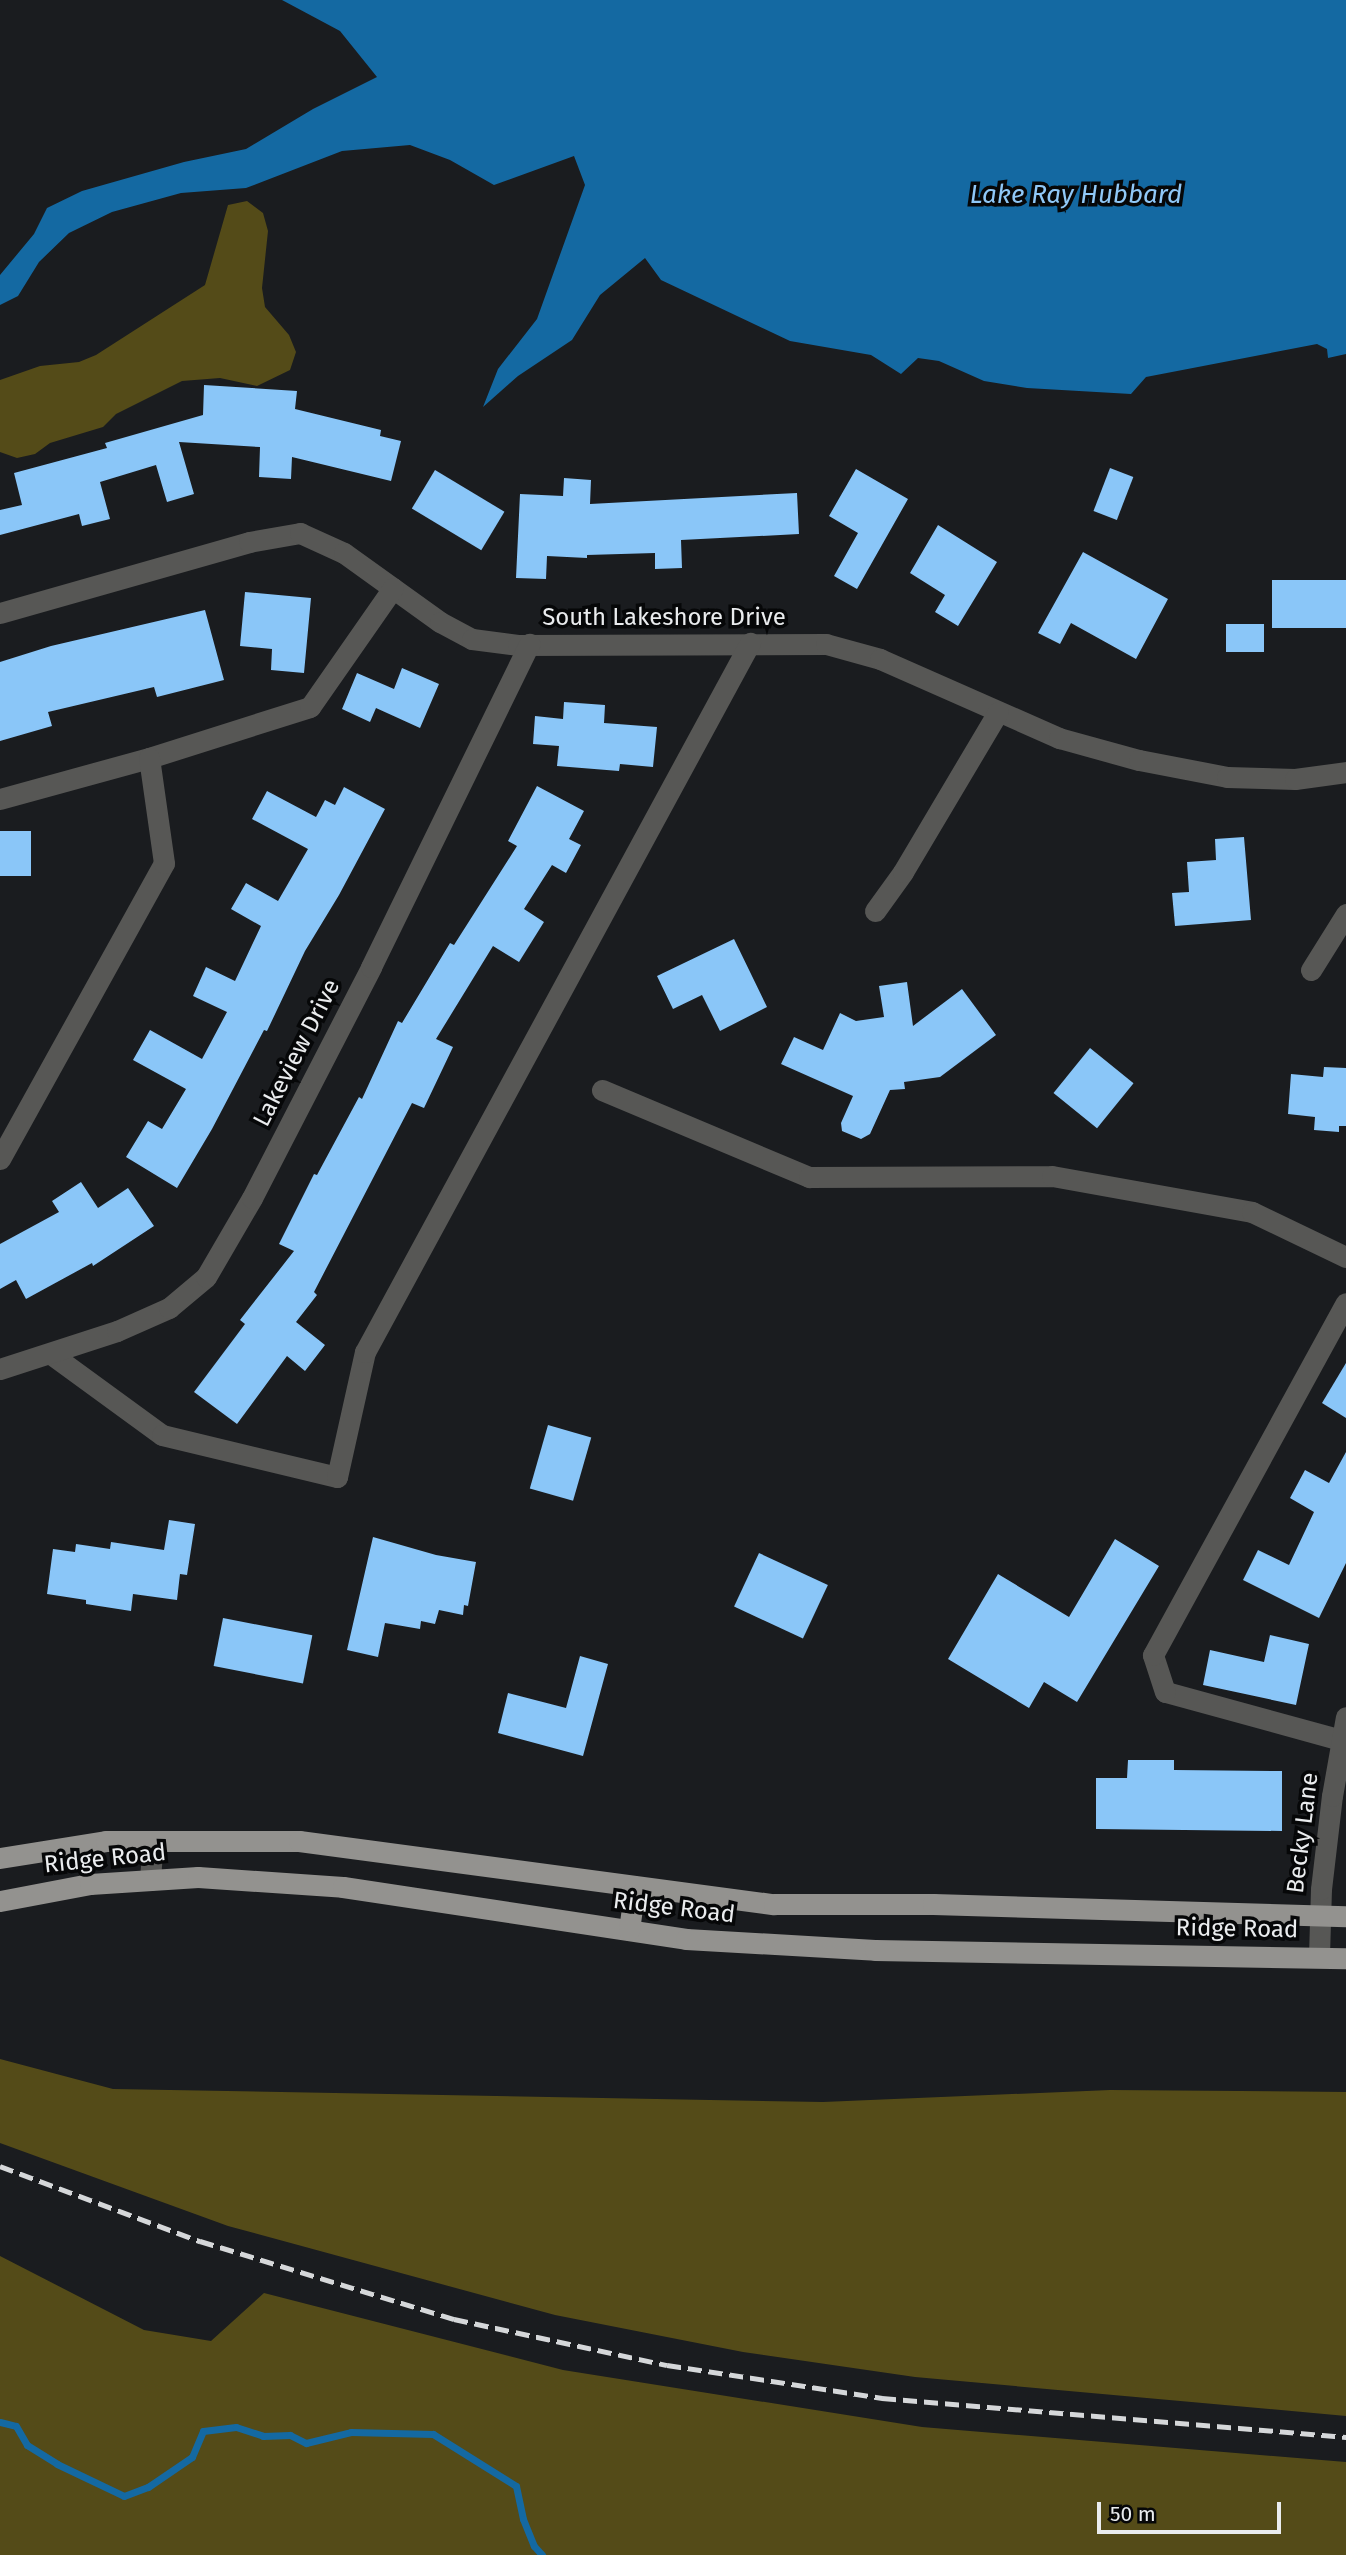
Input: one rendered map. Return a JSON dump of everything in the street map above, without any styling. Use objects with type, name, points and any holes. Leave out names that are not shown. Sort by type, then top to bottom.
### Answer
[{"type":"main road","name":"Ridge Road","points":[[0,1858],[106,1841],[299,1841],[774,1904],[933,1904],[1346,1916]]},
{"type":"main road","name":"Ridge Road","points":[[0,1901],[90,1884],[198,1877],[343,1887],[686,1939],[875,1950],[1346,1958]]},
{"type":"main road","points":[[629,1930],[635,1886]]},
{"type":"street","name":"South Lakeshore Drive","points":[[0,613],[248,542],[300,533],[345,552],[440,622],[472,639],[529,645],[826,645],[880,659],[1059,738],[1139,760],[1227,777],[1295,779],[1346,772]]},
{"type":"street","points":[[0,799],[149,758],[310,707],[393,588]]},
{"type":"street","points":[[51,1354],[162,1435],[337,1477],[365,1352],[750,643]]},
{"type":"street","name":"Lakeview Drive","points":[[0,1369],[51,1354],[169,1308],[206,1277],[251,1198],[371,967],[529,645]]},
{"type":"street","points":[[875,912],[903,872],[998,712]]},
{"type":"street","points":[[0,1159],[164,863],[149,758]]},
{"type":"street","points":[[1311,970],[1346,914]]},
{"type":"street","points":[[602,1090],[809,1177],[1052,1176],[1252,1212],[1346,1257]]},
{"type":"street","points":[[1341,1740],[1165,1692],[1153,1655],[1346,1303]]},
{"type":"street","name":"Becky Lane","points":[[1320,1956],[1320,1915],[1346,1717]]},
{"type":"street","points":[[150,1880],[153,1841]]},
{"type":"shaded area","points":[[247,201],[263,213],[268,231],[262,288],[265,307],[289,335],[296,352],[290,370],[257,386],[220,378],[182,381],[116,414],[103,427],[50,443],[35,454],[17,458],[0,452],[0,380],[40,366],[79,362],[96,355],[205,285],[228,205]]},
{"type":"shaded area","points":[[0,2059],[113,2089],[823,2102],[1110,2090],[1346,2092],[1346,2416],[915,2377],[743,2352],[555,2315],[228,2226],[0,2143]]},
{"type":"shaded area","points":[[0,2256],[144,2330],[211,2341],[264,2293],[563,2370],[922,2427],[1346,2462],[1346,2555],[0,2555]]},
{"type":"water","name":"Lake Ray Hubbard","points":[[282,0],[1346,0],[1346,354],[1328,358],[1327,349],[1317,344],[1146,377],[1131,394],[1027,388],[984,381],[939,361],[918,358],[901,374],[871,355],[790,341],[661,280],[645,258],[600,295],[572,340],[518,376],[483,407],[498,369],[537,319],[585,185],[574,156],[494,185],[450,160],[410,145],[342,151],[246,188],[181,193],[112,212],[69,233],[39,262],[18,296],[0,305],[0,275],[34,234],[47,208],[82,191],[184,162],[246,149],[313,109],[377,77],[340,31]]},
{"type":"building","points":[[204,385],[297,391],[295,409],[381,430],[380,436],[401,441],[391,481],[292,457],[291,479],[259,477],[260,447],[179,442],[194,494],[167,502],[156,465],[100,482],[110,519],[82,526],[79,514],[0,535],[0,510],[22,505],[14,473],[107,448],[105,443],[203,415]]},
{"type":"building","points":[[1110,468],[1133,477],[1117,520],[1094,511]]},
{"type":"building","points":[[856,469],[908,499],[857,589],[834,576],[858,533],[829,516]]},
{"type":"building","points":[[435,470],[504,512],[481,550],[412,509]]},
{"type":"building","points":[[564,478],[591,480],[590,504],[797,493],[799,534],[681,540],[682,568],[655,569],[655,553],[587,555],[587,558],[547,556],[546,579],[516,578],[520,494],[563,496]]},
{"type":"building","points":[[938,525],[997,562],[958,626],[935,612],[945,595],[910,573]]},
{"type":"building","points":[[1083,552],[1168,599],[1136,659],[1071,623],[1060,644],[1038,633]]},
{"type":"building","points":[[1272,580],[1346,580],[1346,628],[1272,628]]},
{"type":"building","points":[[245,592],[311,598],[304,673],[271,670],[272,649],[240,646]]},
{"type":"building","points":[[205,610],[224,680],[157,697],[154,687],[48,712],[52,726],[0,741],[0,662],[51,646]]},
{"type":"building","points":[[1226,624],[1264,624],[1264,652],[1226,652]]},
{"type":"building","points":[[402,668],[439,684],[420,728],[376,708],[370,722],[342,709],[357,673],[394,689]]},
{"type":"building","points":[[564,702],[605,705],[604,723],[657,727],[653,767],[620,764],[619,771],[557,766],[559,746],[533,744],[535,716],[563,719]]},
{"type":"building","points":[[537,786],[584,811],[569,839],[581,845],[566,873],[552,865],[524,909],[544,922],[519,962],[493,946],[436,1039],[453,1047],[424,1108],[412,1103],[314,1292],[317,1295],[296,1322],[325,1345],[305,1371],[287,1356],[237,1424],[194,1392],[245,1324],[240,1320],[294,1251],[279,1244],[314,1174],[317,1175],[359,1097],[362,1099],[398,1021],[402,1023],[450,943],[454,945],[517,846],[508,841]]},
{"type":"building","points":[[344,787],[385,809],[339,895],[305,951],[267,1031],[264,1030],[212,1129],[177,1188],[126,1157],[148,1121],[162,1129],[186,1089],[133,1060],[150,1030],[202,1059],[227,1012],[193,996],[206,967],[235,981],[261,926],[231,909],[246,883],[278,901],[308,849],[252,819],[267,791],[316,817],[325,800],[335,805]]},
{"type":"building","points":[[0,831],[31,831],[31,876],[0,876]]},
{"type":"building","points":[[1244,837],[1251,920],[1175,926],[1172,893],[1189,892],[1187,862],[1216,860],[1215,839]]},
{"type":"building","points":[[734,939],[767,1007],[720,1031],[702,995],[673,1009],[657,976]]},
{"type":"building","points":[[907,982],[913,1026],[962,989],[996,1035],[940,1077],[904,1082],[905,1089],[890,1090],[870,1134],[861,1139],[842,1131],[841,1123],[853,1096],[781,1064],[794,1037],[823,1050],[840,1013],[856,1021],[884,1017],[879,986]]},
{"type":"building","points":[[1090,1048],[1134,1083],[1097,1128],[1053,1093]]},
{"type":"building","points":[[1324,1067],[1346,1068],[1346,1126],[1339,1126],[1339,1132],[1314,1130],[1315,1117],[1288,1114],[1291,1074],[1323,1077]]},
{"type":"building","points":[[81,1182],[98,1208],[128,1188],[154,1226],[93,1266],[92,1263],[26,1299],[16,1280],[0,1289],[0,1244],[59,1212],[52,1201]]},
{"type":"building","points":[[1346,1363],[1346,1418],[1322,1403]]},
{"type":"building","points":[[548,1425],[591,1437],[573,1501],[530,1488]]},
{"type":"building","points":[[1346,1452],[1346,1563],[1319,1618],[1243,1580],[1258,1550],[1289,1565],[1314,1512],[1290,1498],[1305,1470],[1329,1483]]},
{"type":"building","points":[[169,1520],[195,1524],[187,1575],[180,1574],[177,1600],[133,1594],[131,1611],[47,1594],[53,1549],[75,1552],[76,1544],[110,1549],[111,1542],[164,1550]]},
{"type":"building","points":[[373,1537],[436,1555],[476,1562],[468,1606],[464,1605],[463,1615],[439,1610],[435,1624],[421,1621],[420,1629],[385,1623],[378,1657],[347,1650]]},
{"type":"building","points":[[1115,1539],[1159,1566],[1077,1702],[1044,1682],[1029,1708],[948,1659],[998,1574],[1069,1617]]},
{"type":"building","points":[[759,1553],[828,1585],[803,1639],[734,1606]]},
{"type":"building","points":[[223,1618],[312,1635],[303,1683],[214,1666]]},
{"type":"building","points":[[1270,1635],[1309,1644],[1296,1705],[1203,1685],[1210,1650],[1264,1662]]},
{"type":"building","points":[[580,1656],[608,1664],[583,1756],[498,1733],[508,1693],[566,1708]]},
{"type":"building","points":[[1128,1760],[1174,1760],[1174,1770],[1282,1771],[1282,1831],[1096,1829],[1096,1778],[1127,1778]]},
{"type":"waterway","points":[[0,2422],[16,2426],[27,2445],[57,2464],[124,2496],[148,2487],[192,2457],[203,2431],[236,2427],[263,2436],[290,2435],[306,2443],[351,2432],[433,2434],[516,2486],[523,2519],[534,2546],[542,2555]]},
{"type":"railway","points":[[0,2166],[200,2241],[454,2319],[667,2365],[882,2398],[1346,2437]]}]
